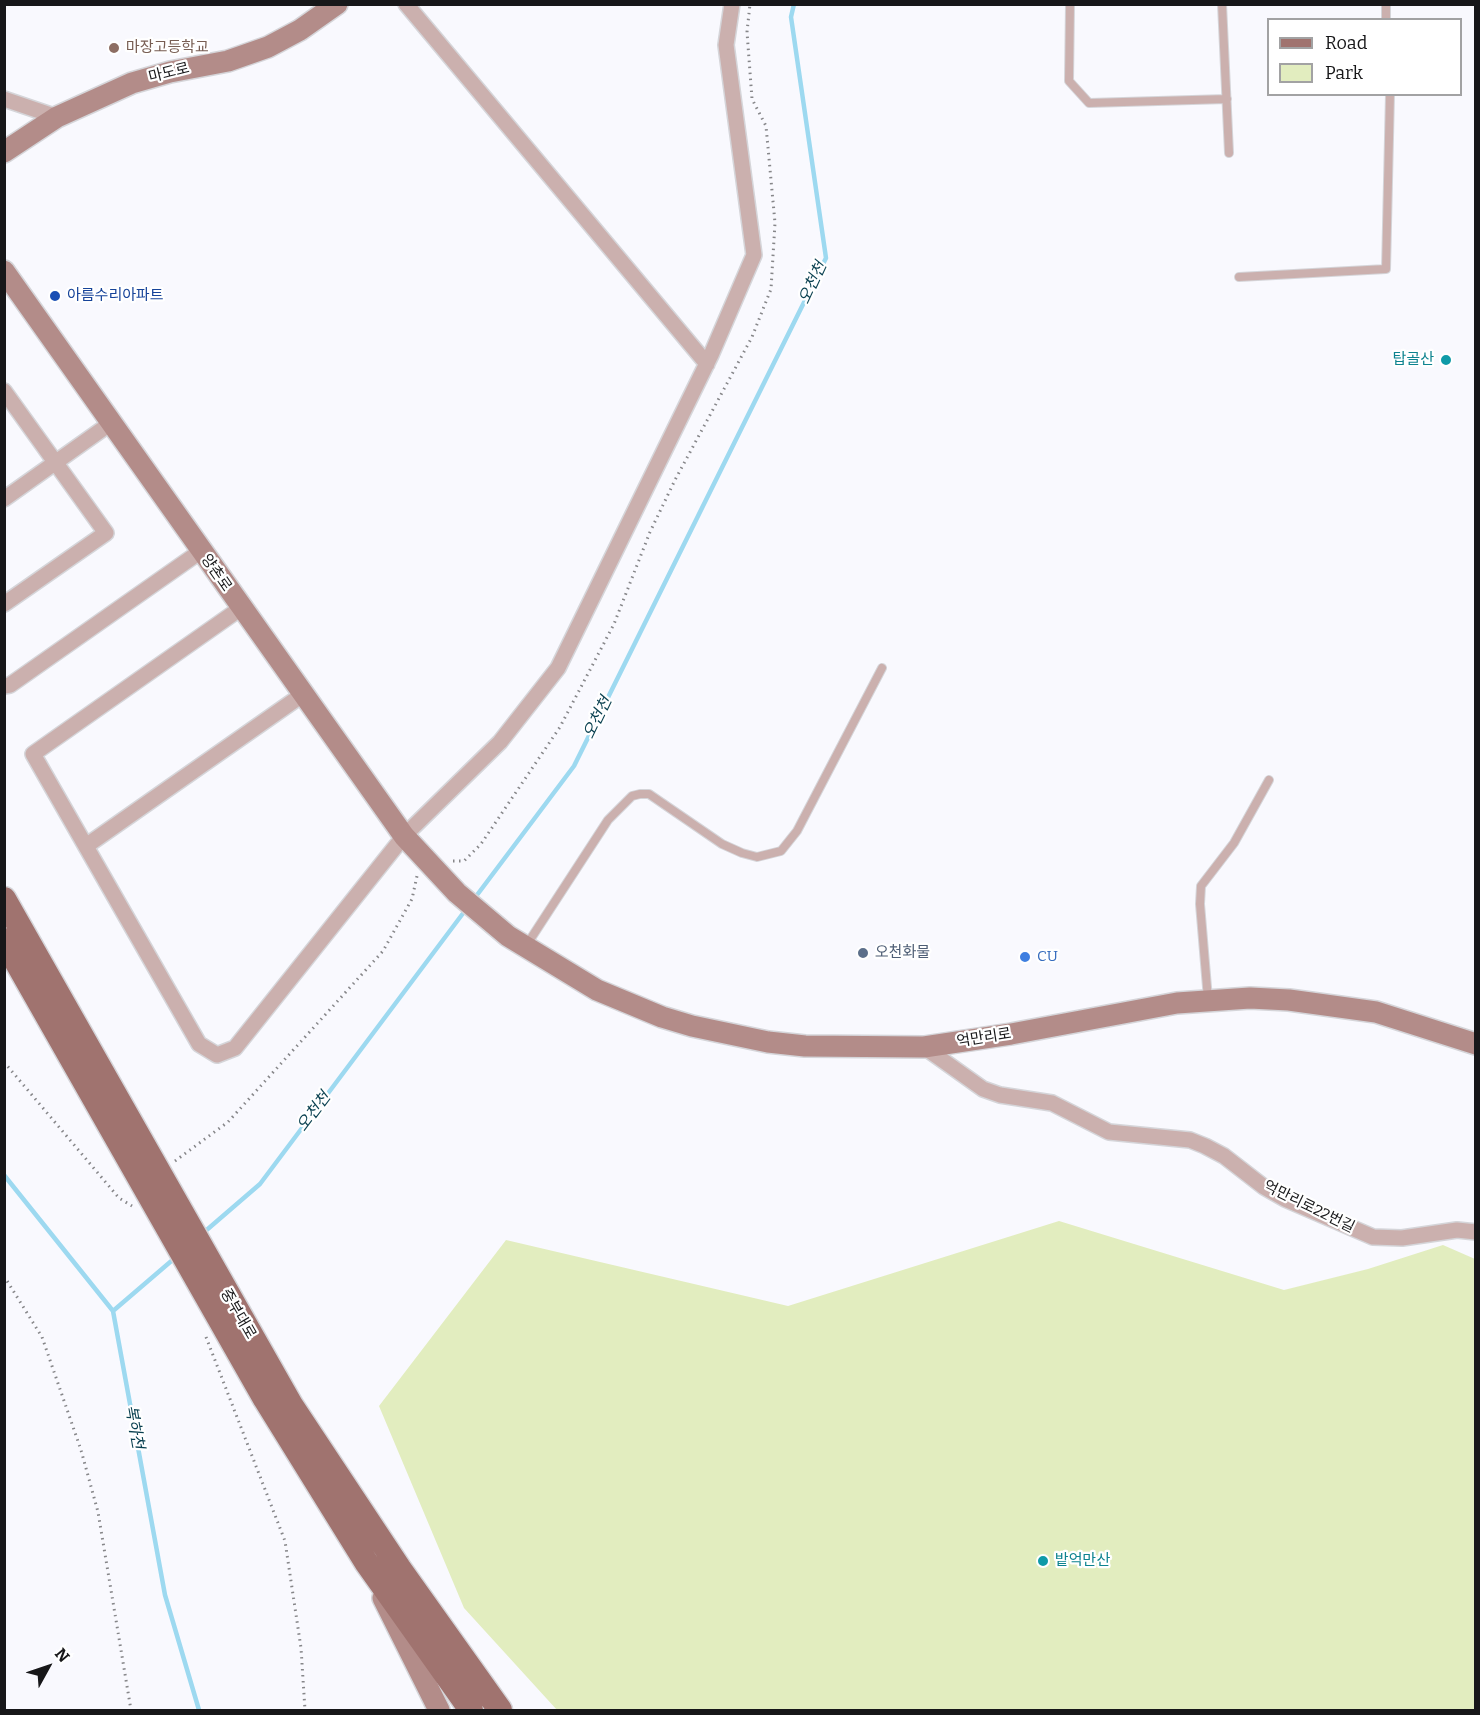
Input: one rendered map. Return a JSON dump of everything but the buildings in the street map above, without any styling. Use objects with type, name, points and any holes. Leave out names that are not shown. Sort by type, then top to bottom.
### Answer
[{"type":"main road","name":"중부대로","points":[[4,899],[224,1329],[366,1562],[491,1708]]},
{"type":"main road","name":"중부대로","points":[[4,940],[55,1030],[154,1194]]},
{"type":"main road","name":"중부대로","points":[[224,1329],[291,1405],[491,1708]]},
{"type":"street","name":"마도로","points":[[4,152],[57,117],[132,83],[170,72],[228,61],[268,47],[300,30],[337,4]]},
{"type":"street","points":[[406,4],[706,364]]},
{"type":"street","points":[[241,608],[33,754],[199,1044],[217,1055],[235,1047],[404,836],[500,742],[558,668],[706,364],[753,255],[726,45],[732,4]]},
{"type":"street","points":[[4,99],[57,117]]},
{"type":"street","name":"양촌로","points":[[4,271],[404,836],[430,866],[517,942]]},
{"type":"street","points":[[4,392],[106,533],[4,604]]},
{"type":"street","points":[[4,499],[111,423]]},
{"type":"street","points":[[4,686],[10,685],[201,551]]},
{"type":"street","points":[[86,846],[302,695]]},
{"type":"street","name":"억만리로","points":[[517,942],[597,990],[641,1009],[692,1026],[768,1042],[805,1046],[924,1047],[1208,999],[1289,999],[1376,1012],[1476,1044]]},
{"type":"street","name":"억만리로22번길","points":[[924,1047],[983,1089],[1000,1095],[1052,1103],[1109,1132],[1190,1140],[1205,1146],[1224,1156],[1264,1187],[1285,1199],[1373,1237],[1402,1238],[1457,1230],[1476,1232]]},
{"type":"street","points":[[366,1562],[414,1664],[439,1710]]},
{"type":"lane","points":[[1070,4],[1069,81],[1089,103],[1227,99]]},
{"type":"lane","points":[[1222,4],[1229,153]]},
{"type":"lane","points":[[1239,277],[1386,269],[1390,96]]},
{"type":"lane","points":[[517,942],[608,820],[627,801],[640,794],[649,794],[722,844],[742,853],[757,857],[781,851],[796,831],[882,668]]},
{"type":"lane","points":[[1208,999],[1200,904],[1202,886],[1234,843],[1269,780]]},
{"type":"lane","points":[[12,975],[55,1030]]},
{"type":"path","points":[[4,1062],[119,1198],[154,1194],[228,1122],[383,951],[412,899],[418,875],[430,866],[464,861],[481,844],[560,727],[614,624],[650,532],[675,480],[752,337],[771,289],[775,222],[766,126],[752,99],[747,32],[750,4]]},
{"type":"path","points":[[4,1276],[42,1337],[81,1450],[98,1512],[131,1710]]},
{"type":"path","points":[[224,1329],[285,1541],[301,1648],[305,1710]]},
{"type":"green space","points":[[1059,1221],[1284,1290],[1368,1269],[1443,1245],[1475,1259],[1475,1710],[557,1710],[464,1608],[379,1406],[506,1240],[788,1306]]},
{"type":"waterway","name":"오천천","points":[[474,899],[574,766],[826,258],[791,17],[794,4]]},
{"type":"waterway","name":"오천천","points":[[202,1234],[260,1184],[467,908]]},
{"type":"waterway","name":"복하천","points":[[4,1175],[113,1311],[165,1595],[199,1710]]},
{"type":"waterway","name":"오천천","points":[[113,1311],[176,1257]]},
{"type":"place","name":"마장고등학교","points":[[114,48]]},
{"type":"place","name":"아름수리아파트","points":[[55,296]]},
{"type":"place","name":"탑골산","points":[[1446,360]]},
{"type":"place","name":"오천화물","points":[[863,953]]},
{"type":"place","name":"CU","points":[[1025,957]]},
{"type":"place","name":"밭억만산","points":[[1043,1561]]}]
